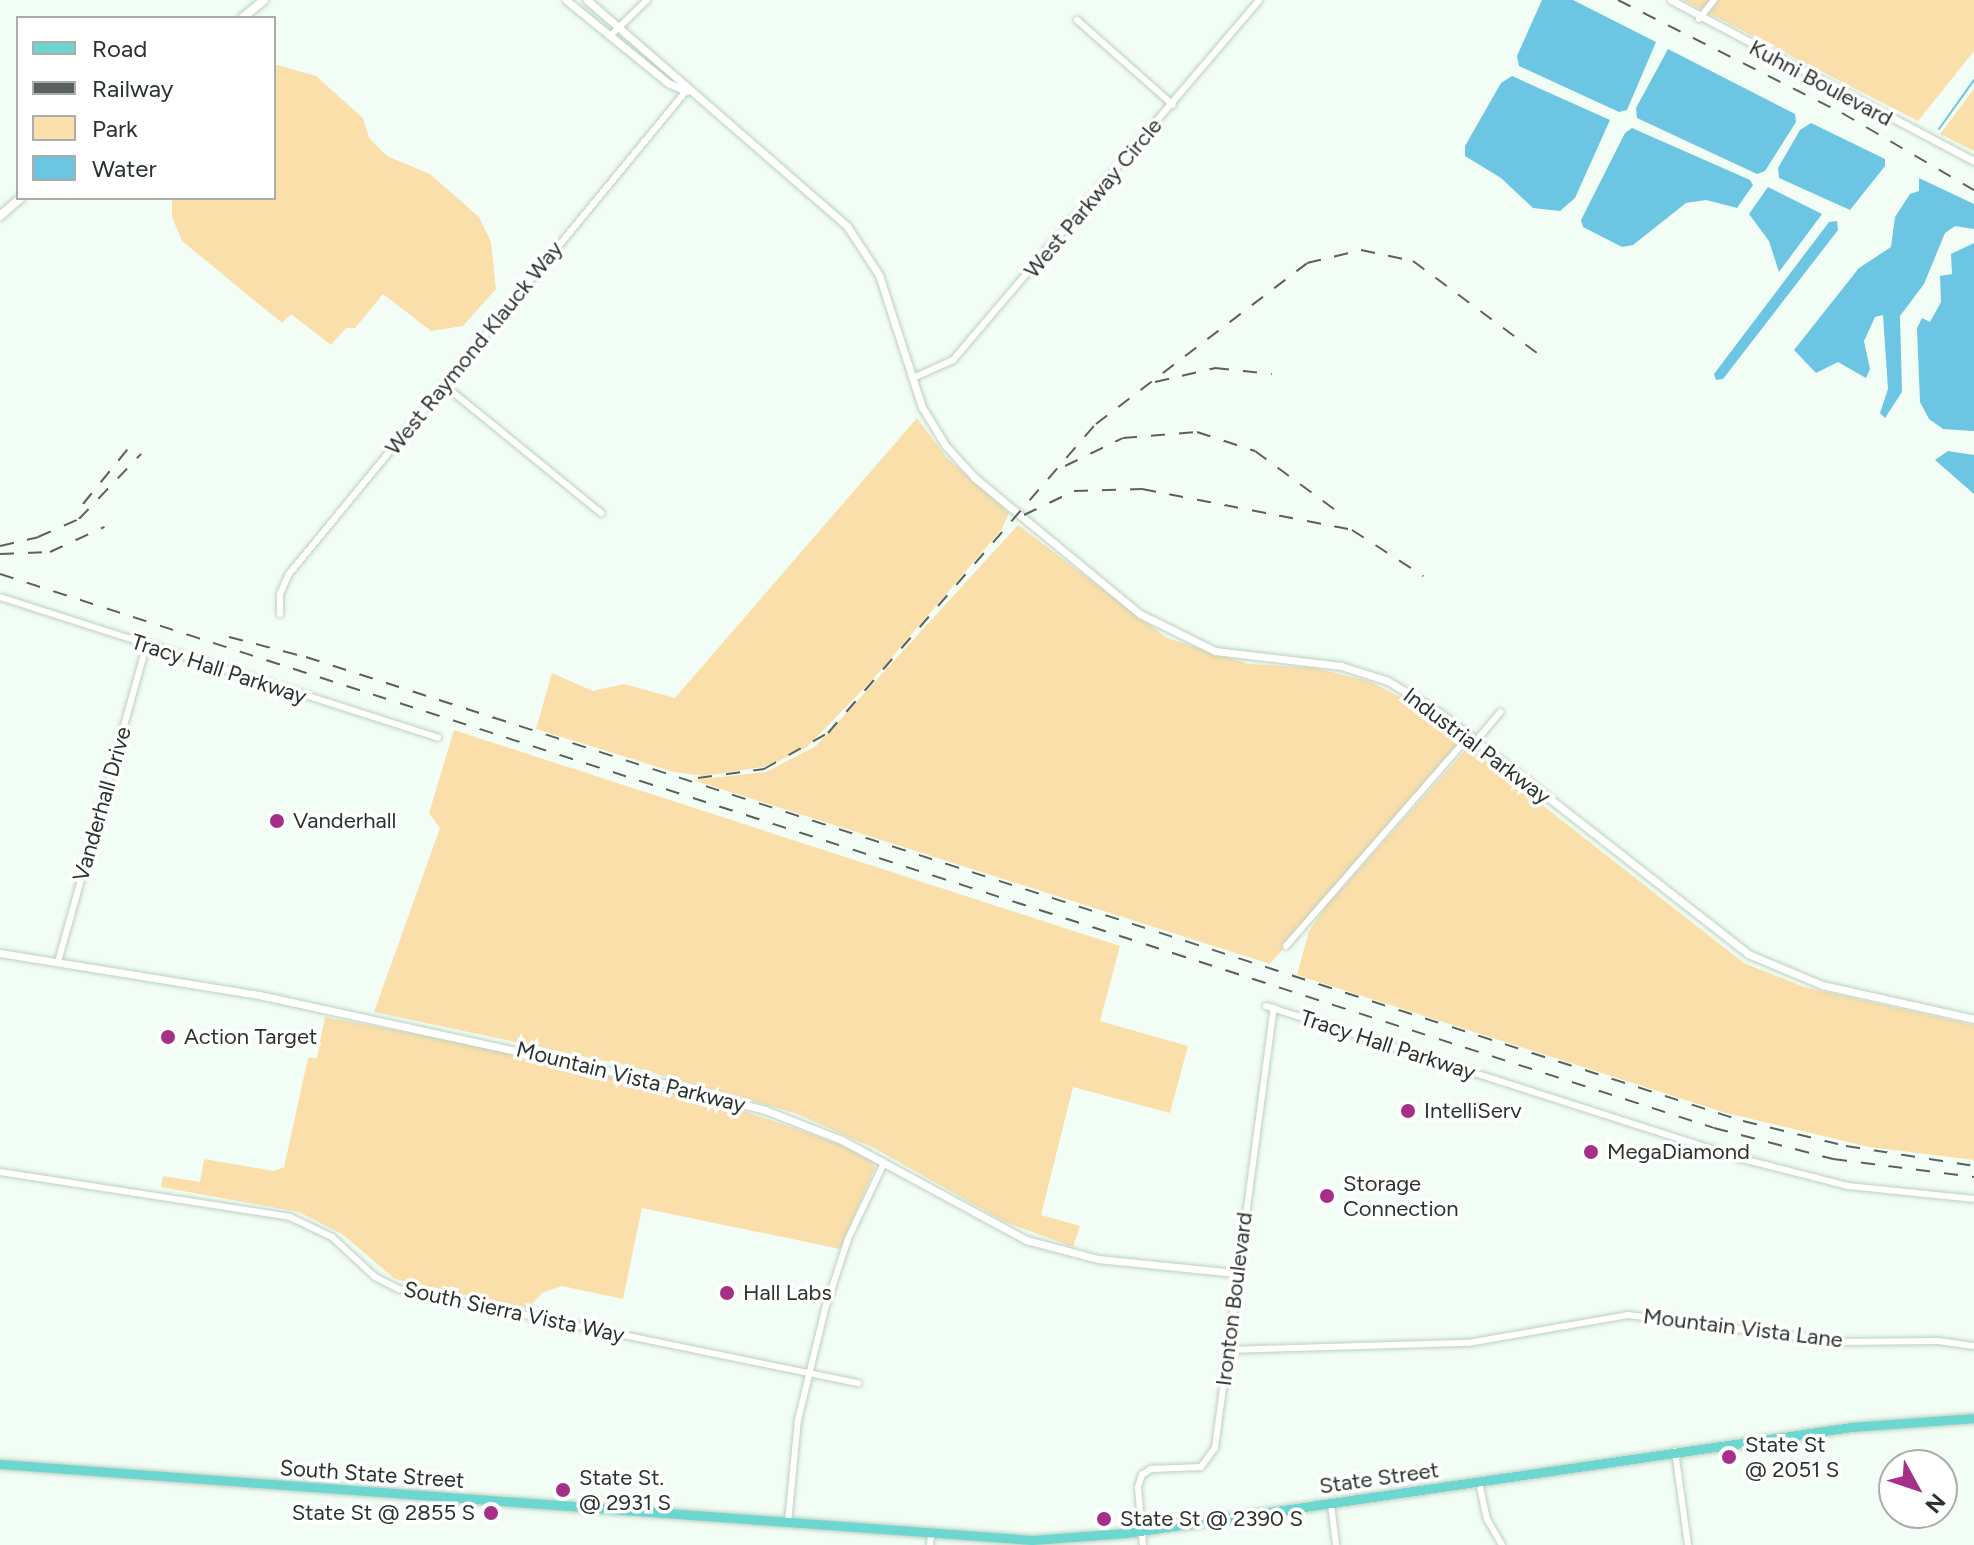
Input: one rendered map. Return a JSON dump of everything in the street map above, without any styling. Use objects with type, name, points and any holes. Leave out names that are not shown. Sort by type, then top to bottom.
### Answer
[{"type":"main road","points":[[244,16],[264,0]]},
{"type":"main road","points":[[0,216],[19,200]]},
{"type":"main road","name":"State Street","points":[[740,1519],[931,1540],[1032,1540],[1141,1531],[1675,1451],[1917,1419],[1974,1418]]},
{"type":"main road","name":"South State Street","points":[[0,1464],[740,1519]]},
{"type":"street","points":[[566,0],[668,83],[686,91]]},
{"type":"street","points":[[587,0],[671,70],[686,91]]},
{"type":"street","points":[[610,36],[647,0]]},
{"type":"street","name":"West Parkway Circle","points":[[913,378],[953,360],[1173,105],[1259,0]]},
{"type":"street","name":"Kuhni Boulevard","points":[[1671,0],[1699,19],[1974,161]]},
{"type":"street","points":[[1699,19],[1714,0]]},
{"type":"street","points":[[1077,20],[1173,105]]},
{"type":"street","name":"Industrial Parkway","points":[[686,91],[821,201],[854,235],[884,286],[922,407],[945,445],[975,478],[1161,628],[1227,653],[1330,664],[1376,676],[1425,702],[1748,954],[1822,985],[1974,1019]]},
{"type":"street","name":"West Raymond Klauck Way","points":[[280,614],[280,594],[289,574],[686,91]]},
{"type":"street","points":[[444,385],[601,513]]},
{"type":"street","name":"Tracy Hall Parkway","points":[[0,597],[438,738]]},
{"type":"street","name":"Vanderhall Drive","points":[[58,962],[146,646]]},
{"type":"street","points":[[1286,946],[1472,739],[1500,712]]},
{"type":"street","name":"Mountain Vista Parkway","points":[[0,953],[259,995],[664,1083],[765,1110],[884,1163],[989,1223],[1063,1252],[1237,1273]]},
{"type":"street","name":"Tracy Hall Parkway","points":[[1270,1007],[1735,1157],[1848,1186],[1974,1199]]},
{"type":"street","name":"Ironton Boulevard","points":[[1141,1531],[1138,1487],[1146,1470],[1201,1467],[1210,1460],[1227,1350],[1270,1007]]},
{"type":"street","points":[[788,1524],[796,1428],[808,1374],[835,1275],[884,1163]]},
{"type":"street","name":"South Sierra Vista Way","points":[[0,1172],[290,1217],[325,1232],[375,1277],[399,1289],[858,1383]]},
{"type":"street","name":"Mountain Vista Lane","points":[[1227,1350],[1443,1345],[1628,1315],[1840,1342],[1938,1341],[1974,1346]]},
{"type":"street","points":[[1675,1451],[1688,1545]]},
{"type":"street","points":[[1479,1482],[1487,1519],[1502,1545]]},
{"type":"street","points":[[1331,1504],[1336,1545]]},
{"type":"street","points":[[1141,1531],[1143,1545]]},
{"type":"green space","points":[[1683,0],[1974,0],[1974,51],[1918,121]]},
{"type":"green space","points":[[276,65],[316,76],[363,118],[369,138],[387,156],[430,174],[479,217],[491,242],[496,289],[463,326],[431,331],[383,294],[355,328],[346,328],[331,345],[291,314],[282,323],[182,241],[172,217],[172,200],[276,200]]},
{"type":"green space","points":[[1974,89],[1974,151],[1940,134]]},
{"type":"green space","points":[[917,418],[946,457],[1009,513],[1002,529],[875,677],[807,747],[769,766],[704,776],[674,772],[536,729],[552,673],[593,691],[624,684],[675,698]]},
{"type":"green space","points":[[1018,525],[1167,638],[1248,664],[1314,668],[1369,681],[1419,707],[1462,741],[1270,964],[693,780],[766,772],[816,746]]},
{"type":"green space","points":[[454,730],[1120,946],[1100,1021],[1188,1046],[1170,1113],[1073,1087],[1041,1215],[1080,1226],[1073,1247],[1005,1222],[876,1149],[795,1113],[629,1066],[374,1012],[440,828],[429,813]]},
{"type":"green space","points":[[1468,747],[1744,963],[1804,987],[1974,1025],[1974,1160],[1869,1147],[1726,1113],[1297,975],[1309,931],[1327,905]]},
{"type":"green space","points":[[325,1017],[522,1054],[741,1110],[837,1143],[871,1160],[875,1168],[840,1249],[642,1208],[623,1299],[562,1286],[542,1293],[528,1309],[395,1279],[342,1234],[299,1212],[161,1187],[163,1176],[200,1182],[204,1159],[274,1171],[284,1167],[308,1058],[317,1058]]},
{"type":"water","points":[[1542,0],[1573,0],[1656,42],[1627,110],[1619,112],[1519,66],[1517,56]]},
{"type":"water","points":[[1668,49],[1795,114],[1796,122],[1765,171],[1757,174],[1637,118],[1636,108]]},
{"type":"water","points":[[1512,76],[1610,120],[1575,198],[1560,211],[1533,208],[1501,178],[1465,156],[1465,146],[1501,83]]},
{"type":"water","points":[[1811,123],[1885,159],[1885,166],[1850,210],[1779,178],[1778,168],[1800,130]]},
{"type":"water","points":[[1632,128],[1750,180],[1753,185],[1737,208],[1706,200],[1686,203],[1633,245],[1622,247],[1583,227],[1581,220],[1625,133]]},
{"type":"water","points":[[1919,178],[1974,204],[1974,229],[1955,226],[1945,233],[1924,284],[1900,316],[1902,392],[1885,418],[1880,413],[1888,389],[1883,315],[1875,317],[1864,341],[1870,369],[1866,378],[1838,362],[1816,373],[1794,350],[1859,268],[1891,247],[1895,217],[1910,194],[1919,191]]},
{"type":"water","points":[[1768,187],[1822,214],[1779,272],[1769,241],[1749,214]]},
{"type":"water","points":[[1837,221],[1838,230],[1723,379],[1716,380],[1714,374],[1829,222]]},
{"type":"water","points":[[1974,243],[1974,431],[1943,429],[1929,419],[1920,402],[1917,328],[1922,318],[1930,322],[1941,302],[1940,276],[1952,274],[1951,254]]},
{"type":"water","points":[[1948,451],[1974,455],[1974,494],[1935,460]]},
{"type":"waterway","points":[[1939,129],[1974,80]]},
{"type":"railway","points":[[1618,0],[1842,113],[1974,190]]},
{"type":"railway","points":[[698,778],[764,769],[828,733],[1096,424],[1307,263],[1361,250],[1413,261],[1537,353]]},
{"type":"railway","points":[[1155,382],[1215,368],[1272,374]]},
{"type":"railway","points":[[1065,466],[1123,438],[1197,432],[1255,451],[1338,512]]},
{"type":"railway","points":[[83,504],[131,445]]},
{"type":"railway","points":[[0,546],[38,537],[79,519],[141,454]]},
{"type":"railway","points":[[1024,515],[1074,491],[1142,489],[1352,530],[1423,576]]},
{"type":"railway","points":[[0,554],[50,552],[104,527]]},
{"type":"railway","points":[[0,574],[1714,1128],[1833,1159],[1974,1177]]},
{"type":"railway","points":[[229,637],[306,657],[1743,1121],[1846,1146],[1974,1166]]},
{"type":"place","name":"Vanderhall","points":[[277,821]]},
{"type":"place","name":"Action Target","points":[[168,1037]]},
{"type":"place","name":"IntelliServ","points":[[1408,1111]]},
{"type":"place","name":"MegaDiamond","points":[[1591,1152]]},
{"type":"place","name":"Storage Connection","points":[[1327,1196]]},
{"type":"place","name":"Hall Labs","points":[[727,1293]]},
{"type":"place","name":"State St @ 2051 S","points":[[1729,1457]]},
{"type":"place","name":"State St. @ 2931 S","points":[[563,1490]]},
{"type":"place","name":"State St @ 2855 S","points":[[491,1513]]},
{"type":"place","name":"State St @ 2390 S","points":[[1104,1519]]}]
